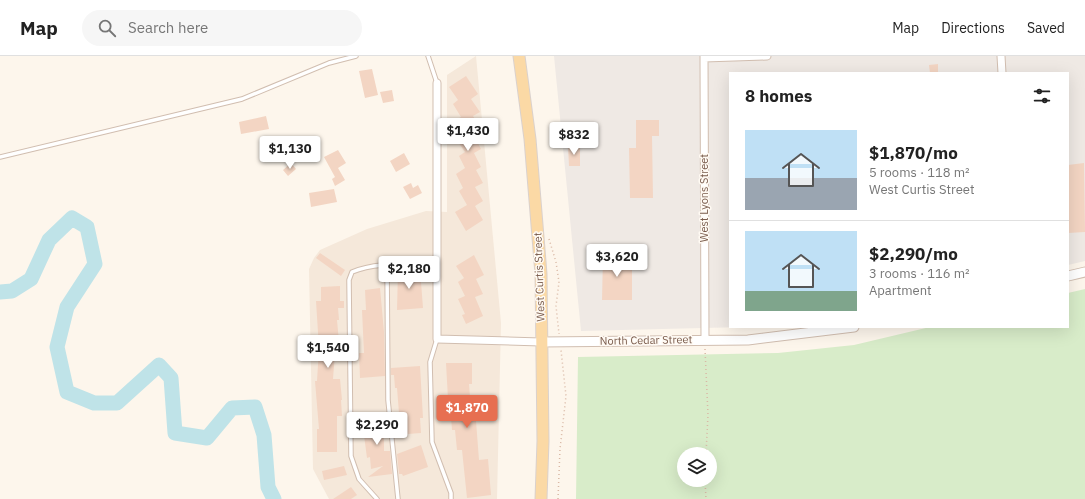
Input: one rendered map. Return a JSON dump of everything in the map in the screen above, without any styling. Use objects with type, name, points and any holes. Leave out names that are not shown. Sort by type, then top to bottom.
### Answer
[{"type":"main road","name":"West Curtis Street","points":[[518,56],[530,139],[541,274],[543,441],[542,499]]},
{"type":"street","points":[[704,57],[767,56]]},
{"type":"street","points":[[1001,56],[1002,72]]},
{"type":"street","name":"West Lyons Street","points":[[704,57],[704,340]]},
{"type":"street","points":[[437,83],[437,339]]},
{"type":"street","points":[[1069,276],[1085,272]]},
{"type":"street","name":"North Cedar Street","points":[[437,339],[541,342],[748,340],[846,328]]},
{"type":"lane","points":[[0,157],[242,99],[329,63],[356,56]]},
{"type":"lane","points":[[428,56],[437,83]]},
{"type":"lane","points":[[377,499],[359,479],[351,456],[349,280],[352,272],[360,269],[387,265],[437,264]]},
{"type":"lane","points":[[387,265],[388,400],[398,499]]},
{"type":"lane","points":[[437,339],[430,362],[432,442],[451,493],[451,499]]},
{"type":"path","points":[[704,340],[708,392],[706,447]]},
{"type":"path","points":[[705,487],[706,499]]},
{"type":"shaded area","points":[[476,56],[501,323],[497,499],[329,499],[313,469],[309,269],[320,250],[367,229],[426,211],[447,212],[447,75]]},
{"type":"shaded area","points":[[554,56],[1085,56],[1085,261],[1069,265],[1069,72],[729,72],[729,327],[581,331]]},
{"type":"green space","points":[[1085,289],[1085,499],[576,499],[578,357],[778,353],[854,345],[926,328],[1069,328],[1069,293]]},
{"type":"building","points":[[938,64],[938,72],[930,72],[929,65]]},
{"type":"building","points":[[372,69],[378,95],[365,98],[359,71]]},
{"type":"building","points":[[466,76],[478,94],[471,99],[480,112],[473,116],[481,129],[473,134],[481,149],[474,153],[481,167],[476,170],[483,183],[475,187],[483,201],[475,206],[483,220],[466,231],[455,212],[467,205],[459,191],[463,188],[456,174],[465,168],[459,156],[465,152],[456,139],[462,134],[454,121],[461,117],[453,104],[458,100],[449,87]]},
{"type":"building","points":[[392,90],[394,101],[383,103],[380,92]]},
{"type":"building","points":[[266,116],[269,129],[241,134],[239,122]]},
{"type":"building","points":[[636,120],[659,120],[659,136],[652,136],[653,198],[630,198],[629,148],[636,148]]},
{"type":"building","points":[[580,145],[580,166],[569,166],[568,146]]},
{"type":"building","points":[[338,150],[346,163],[338,168],[345,180],[335,186],[332,179],[335,177],[324,157]]},
{"type":"building","points":[[404,153],[410,164],[396,172],[390,161]]},
{"type":"building","points":[[291,163],[296,169],[288,176],[283,170]]},
{"type":"building","points":[[1084,163],[1085,232],[1069,233],[1069,165]]},
{"type":"building","points":[[411,183],[413,188],[418,185],[422,193],[410,199],[403,187]]},
{"type":"building","points":[[334,189],[337,202],[311,207],[309,193]]},
{"type":"building","points":[[320,253],[345,270],[341,276],[316,258]]},
{"type":"building","points":[[474,255],[484,275],[476,279],[483,294],[475,297],[483,316],[466,324],[462,315],[465,314],[458,299],[465,296],[458,282],[464,278],[456,266]]},
{"type":"building","points":[[603,256],[632,256],[632,300],[602,300]]},
{"type":"building","points":[[420,269],[423,308],[397,310],[398,270]]},
{"type":"building","points":[[340,286],[340,301],[344,301],[344,308],[338,308],[339,320],[337,320],[340,353],[335,353],[333,379],[340,379],[342,416],[337,416],[337,452],[317,452],[317,429],[319,429],[315,381],[317,381],[319,348],[316,301],[321,301],[321,287]]},
{"type":"building","points":[[380,288],[384,332],[385,376],[360,378],[359,353],[364,353],[362,310],[366,310],[365,290]]},
{"type":"building","points":[[446,363],[472,363],[472,384],[469,384],[471,409],[475,408],[479,460],[488,459],[491,495],[467,498],[462,450],[457,450],[455,430],[452,430],[451,417],[449,417]]},
{"type":"building","points":[[420,366],[423,418],[420,418],[421,433],[395,435],[393,417],[395,417],[395,414],[399,413],[397,388],[395,388],[394,375],[391,375],[391,368]]},
{"type":"building","points":[[387,418],[388,436],[384,436],[384,451],[390,451],[392,474],[368,477],[383,466],[371,469],[370,457],[367,458],[362,420]]},
{"type":"building","points":[[421,445],[428,467],[403,476],[402,474],[399,474],[397,454]]},
{"type":"building","points":[[344,466],[347,475],[324,480],[322,471]]},
{"type":"building","points":[[351,487],[357,495],[351,499],[333,499]]},
{"type":"waterway","points":[[0,292],[12,291],[31,279],[49,240],[72,218],[87,227],[95,264],[67,307],[57,347],[67,392],[94,403],[117,403],[159,365],[171,378],[175,433],[207,438],[232,408],[255,407],[264,435],[268,487],[274,499]]}]
